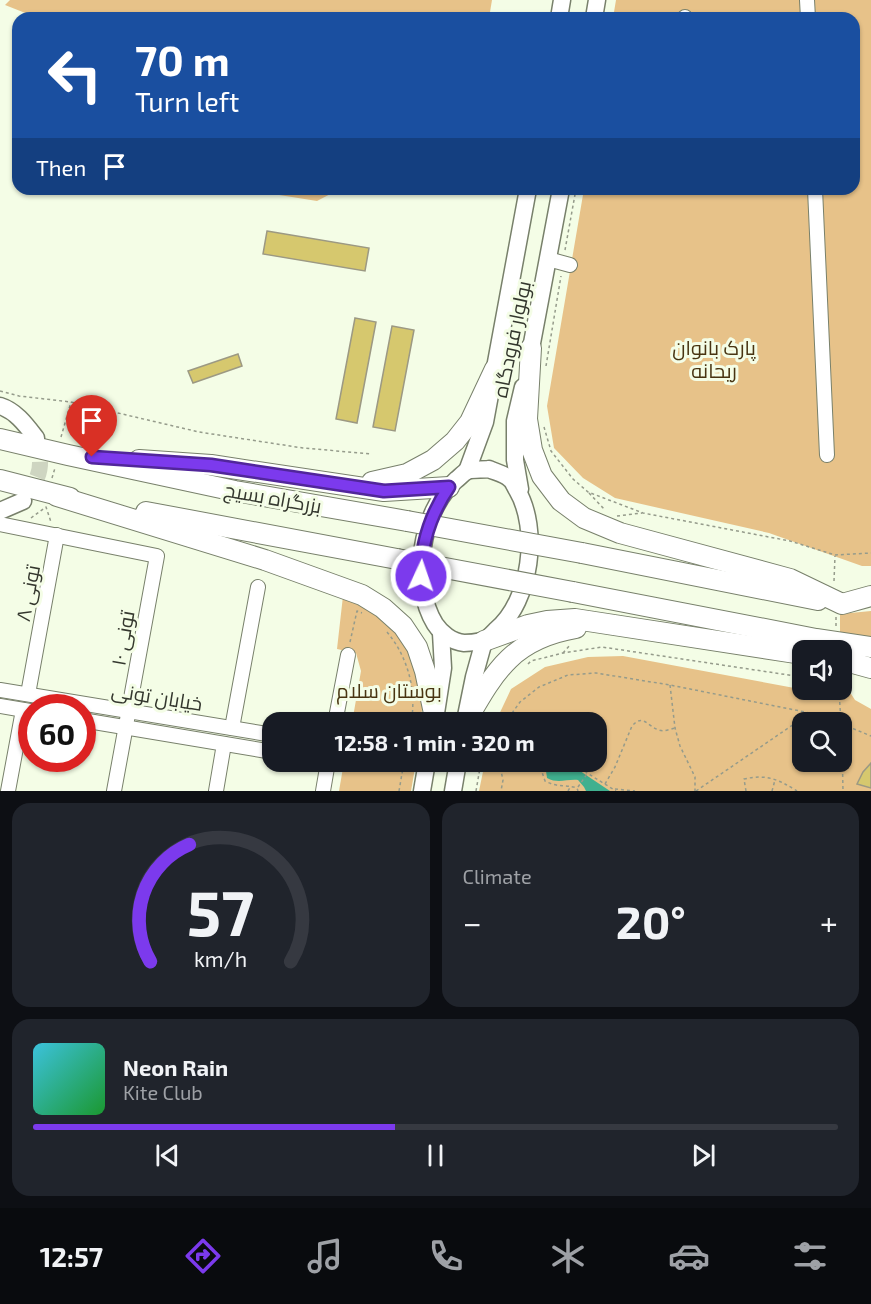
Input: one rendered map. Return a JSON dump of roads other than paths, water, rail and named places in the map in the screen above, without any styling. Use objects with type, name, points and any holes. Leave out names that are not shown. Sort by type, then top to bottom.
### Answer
[{"type":"highway","points":[[531,348],[527,418],[531,450],[542,476],[561,501],[584,518],[620,533],[790,579],[839,610],[871,601]]},
{"type":"highway","points":[[348,486],[407,474],[433,460],[455,441],[470,422],[495,369]]},
{"type":"highway","name":"بزرگراه بسیج","points":[[0,439],[235,491],[582,553],[782,594],[839,610]]},
{"type":"highway","points":[[61,453],[211,465],[384,491],[449,487]]},
{"type":"highway","name":"بزرگراه بسیج","points":[[0,480],[55,487],[397,559],[573,592],[792,642]]},
{"type":"highway","points":[[55,487],[362,595],[383,608],[403,626],[417,647],[425,671],[433,712]]},
{"type":"highway","points":[[839,610],[871,596]]},
{"type":"highway","points":[[484,641],[528,625],[547,621],[575,620],[792,644]]},
{"type":"highway","points":[[471,712],[500,667],[520,648],[546,636],[573,628],[608,625]]},
{"type":"highway","points":[[852,647],[871,647]]},
{"type":"highway","points":[[852,654],[871,658]]},
{"type":"highway","points":[[852,663],[871,668]]},
{"type":"main road","name":"بولوار فرودگاه","points":[[467,471],[485,422],[527,195]]},
{"type":"main road","name":"بولوار فرودگاه","points":[[522,499],[515,460],[515,421],[531,348],[560,262],[561,195]]},
{"type":"main road","points":[[0,406],[5,407],[23,421],[36,438]]},
{"type":"main road","points":[[436,712],[443,668],[441,633],[429,614],[423,594],[421,561],[424,540],[438,504],[449,487],[467,471],[489,469],[510,478],[522,499],[528,518],[528,565],[513,608],[502,626],[484,641],[467,712]]},
{"type":"main road","points":[[0,511],[23,501]]},
{"type":"main road","points":[[441,633],[461,643],[484,641]]},
{"type":"main road","points":[[422,791],[425,772]]},
{"type":"main road","points":[[453,791],[456,772]]},
{"type":"street","points":[[816,195],[827,455]]},
{"type":"street","points":[[0,524],[56,535]]},
{"type":"street","name":"تونی ۱۰","points":[[56,535],[157,556],[114,791]]},
{"type":"street","name":"تونی ۸","points":[[28,694],[56,535]]},
{"type":"street","points":[[232,728],[258,587]]},
{"type":"street","points":[[337,712],[348,655]]},
{"type":"street","name":"خیابان تونی","points":[[0,690],[28,694]]},
{"type":"street","name":"خیابان تونی","points":[[96,705],[262,733]]},
{"type":"street","points":[[0,706],[18,709]]},
{"type":"street","name":"خیابان تونی","points":[[96,722],[262,750]]},
{"type":"street","points":[[216,791],[225,744]]},
{"type":"street","points":[[8,791],[18,749]]},
{"type":"street","points":[[322,791],[326,772]]},
{"type":"tunnel","points":[[25,498],[40,470],[36,438]]},
{"type":"park label","name":"پارک بانوان ریحانه","points":[[714,358]]},
{"type":"park label","name":"بوستان سلام","points":[[389,690]]}]
